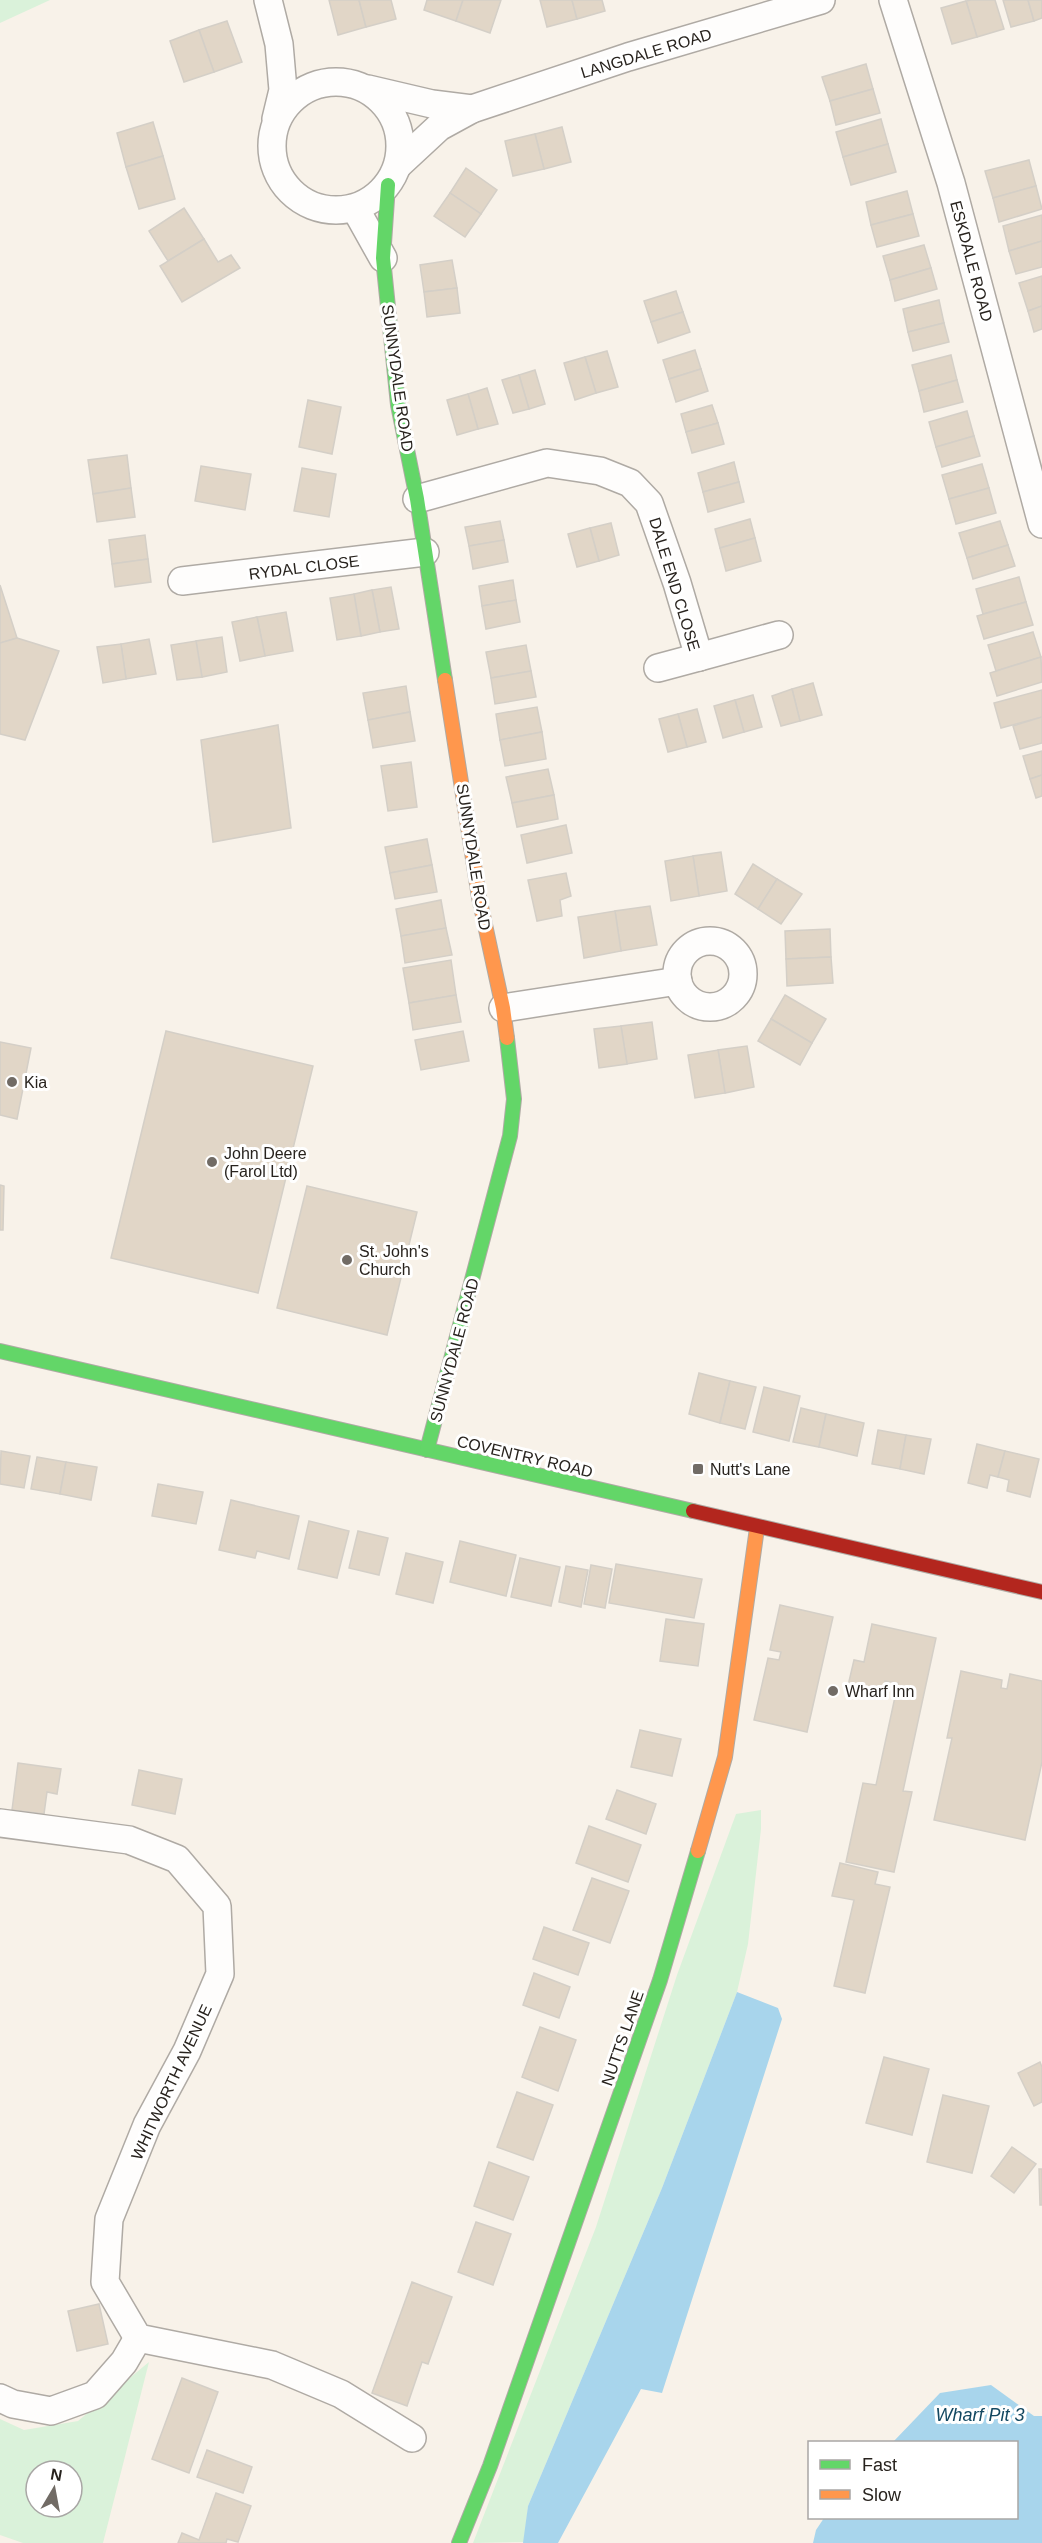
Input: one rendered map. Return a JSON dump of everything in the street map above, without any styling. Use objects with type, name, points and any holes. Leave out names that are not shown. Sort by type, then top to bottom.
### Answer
[{"type":"street","points":[[268,0],[279,44],[283,90],[276,123],[272,142],[274,165],[280,178],[295,195],[317,207],[339,210],[355,208],[375,198],[393,175],[401,147],[398,125],[385,102],[367,88],[343,81],[314,85],[287,104],[276,123]]},
{"type":"street","name":"LANGDALE ROAD","points":[[393,175],[439,128],[472,108],[628,57],[820,0]]},
{"type":"street","name":"ESKDALE ROAD","points":[[893,0],[951,183],[1042,524]]},
{"type":"street","points":[[279,44],[295,71],[314,85]]},
{"type":"street","name":"LANGDALE ROAD","points":[[367,88],[432,104],[472,108]]},
{"type":"street","name":"SUNNYDALE ROAD","points":[[393,175],[383,258],[398,405],[417,499],[479,897],[503,1008],[514,1099],[510,1136],[427,1450]]},
{"type":"street","name":"SUNNYDALE ROAD","points":[[355,208],[383,258]]},
{"type":"street","name":"DALE END CLOSE","points":[[417,499],[547,464],[600,471],[630,483],[649,503],[677,583],[699,657],[658,668]]},
{"type":"street","name":"RYDAL CLOSE","points":[[182,581],[425,552]]},
{"type":"street","points":[[699,657],[779,635]]},
{"type":"street","points":[[503,1008],[678,981]]},
{"type":"street","name":"COVENTRY ROAD","points":[[0,1351],[757,1528],[1042,1592]]},
{"type":"street","name":"NUTTS LANE","points":[[459,2543],[490,2466],[660,1980],[725,1757],[757,1528]]},
{"type":"street","name":"WHITWORTH AVENUE","points":[[0,1823],[129,1840],[177,1859],[217,1906],[220,1974],[187,2051],[147,2125],[109,2218],[105,2282],[138,2338]]},
{"type":"street","points":[[0,2398],[13,2404],[51,2411],[95,2395],[124,2362],[138,2338],[272,2365],[341,2394],[412,2438]]},
{"type":"green space","points":[[0,0],[50,0],[0,23]]},
{"type":"green space","points":[[761,1810],[761,1829],[748,1944],[737,1992],[662,2188],[528,2506],[524,2542],[473,2543],[596,2227],[677,1975],[736,1814]]},
{"type":"green space","points":[[149,2362],[103,2543],[23,2543],[0,2535],[0,2419],[24,2430],[78,2421]]},
{"type":"water","points":[[737,1992],[778,2008],[782,2019],[662,2393],[641,2389],[558,2543],[523,2543],[528,2506],[662,2188]]},
{"type":"water","name":"Wharf Pit 3","points":[[991,2385],[1034,2416],[1042,2416],[1042,2543],[813,2543],[816,2530],[823,2519],[1018,2519],[1018,2441],[894,2441],[940,2393]]},
{"type":"building","points":[[329,0],[359,0],[366,27],[338,35]]},
{"type":"building","points":[[359,0],[391,0],[396,19],[366,27]]},
{"type":"building","points":[[427,0],[463,0],[456,21],[424,10]]},
{"type":"building","points":[[463,0],[501,0],[490,33],[456,21]]},
{"type":"building","points":[[540,0],[572,0],[577,19],[547,27]]},
{"type":"building","points":[[572,0],[602,0],[605,11],[577,19]]},
{"type":"building","points":[[995,0],[1004,29],[977,37],[966,1]]},
{"type":"building","points":[[1003,0],[1028,0],[1034,21],[1011,27]]},
{"type":"building","points":[[1028,0],[1042,0],[1042,18],[1034,21]]},
{"type":"building","points":[[966,1],[977,37],[952,44],[941,8]]},
{"type":"building","points":[[227,21],[242,62],[214,72],[199,30]]},
{"type":"building","points":[[199,30],[214,72],[184,82],[170,41]]},
{"type":"building","points":[[866,64],[873,89],[830,101],[822,77]]},
{"type":"building","points":[[873,89],[880,113],[836,125],[830,101]]},
{"type":"building","points":[[881,119],[888,144],[843,157],[836,132]]},
{"type":"building","points":[[153,122],[163,156],[126,167],[117,133]]},
{"type":"building","points":[[562,127],[571,162],[544,169],[535,134]]},
{"type":"building","points":[[535,134],[544,169],[513,176],[505,141]]},
{"type":"building","points":[[888,144],[896,172],[851,185],[843,157]]},
{"type":"building","points":[[163,156],[175,199],[139,209],[126,167]]},
{"type":"building","points":[[1029,160],[1036,186],[993,198],[985,171]]},
{"type":"building","points":[[466,168],[497,190],[481,214],[450,193]]},
{"type":"building","points":[[1036,186],[1042,209],[999,222],[993,198]]},
{"type":"building","points":[[907,191],[913,214],[871,225],[866,202]]},
{"type":"building","points":[[450,193],[481,214],[465,237],[434,216]]},
{"type":"building","points":[[184,208],[204,239],[168,261],[149,231]]},
{"type":"building","points":[[913,214],[919,236],[877,247],[871,225]]},
{"type":"building","points":[[1042,215],[1042,241],[1009,251],[1003,226]]},
{"type":"building","points":[[204,239],[218,262],[231,255],[240,268],[182,302],[160,266]]},
{"type":"building","points":[[1042,241],[1042,267],[1016,274],[1009,251]]},
{"type":"building","points":[[924,245],[931,268],[890,280],[883,256]]},
{"type":"building","points":[[452,260],[457,288],[424,292],[420,265]]},
{"type":"building","points":[[931,268],[937,289],[895,301],[890,280]]},
{"type":"building","points":[[1042,276],[1042,306],[1028,311],[1019,283]]},
{"type":"building","points":[[457,288],[460,313],[427,317],[424,292]]},
{"type":"building","points":[[676,291],[683,312],[651,322],[644,301]]},
{"type":"building","points":[[939,300],[944,323],[908,332],[903,309]]},
{"type":"building","points":[[1042,306],[1042,329],[1034,332],[1028,311]]},
{"type":"building","points":[[683,312],[690,332],[658,343],[651,322]]},
{"type":"building","points":[[944,323],[949,342],[913,351],[908,332]]},
{"type":"building","points":[[695,350],[701,369],[669,379],[663,360]]},
{"type":"building","points":[[607,351],[618,387],[596,393],[585,357]]},
{"type":"building","points":[[951,355],[957,380],[919,391],[912,365]]},
{"type":"building","points":[[585,357],[596,393],[575,400],[564,363]]},
{"type":"building","points":[[701,369],[708,391],[676,402],[669,379]]},
{"type":"building","points":[[535,370],[545,404],[529,409],[519,375]]},
{"type":"building","points":[[519,375],[529,409],[513,413],[502,380]]},
{"type":"building","points":[[957,380],[963,402],[924,412],[919,391]]},
{"type":"building","points":[[487,388],[498,424],[478,429],[468,394]]},
{"type":"building","points":[[468,394],[478,429],[457,435],[447,400]]},
{"type":"building","points":[[308,400],[341,407],[332,454],[299,447]]},
{"type":"building","points":[[712,405],[718,423],[686,432],[681,414]]},
{"type":"building","points":[[967,411],[974,436],[936,447],[929,422]]},
{"type":"building","points":[[718,423],[724,444],[692,453],[686,432]]},
{"type":"building","points":[[974,436],[980,456],[942,467],[936,447]]},
{"type":"building","points":[[127,455],[131,488],[93,494],[88,460]]},
{"type":"building","points":[[734,462],[739,482],[703,492],[698,473]]},
{"type":"building","points":[[982,464],[989,488],[949,499],[942,475]]},
{"type":"building","points":[[201,466],[251,474],[245,510],[195,501]]},
{"type":"building","points":[[302,468],[336,474],[329,517],[294,511]]},
{"type":"building","points":[[739,482],[744,502],[708,512],[703,492]]},
{"type":"building","points":[[131,488],[135,517],[97,522],[93,494]]},
{"type":"building","points":[[989,488],[996,513],[956,524],[949,499]]},
{"type":"building","points":[[750,519],[755,538],[720,548],[715,529]]},
{"type":"building","points":[[500,521],[504,540],[469,546],[465,527]]},
{"type":"building","points":[[1000,521],[1008,545],[967,558],[959,533]]},
{"type":"building","points":[[611,523],[619,555],[599,561],[590,528]]},
{"type":"building","points":[[590,528],[599,561],[577,567],[568,534]]},
{"type":"building","points":[[145,535],[148,559],[112,564],[109,540]]},
{"type":"building","points":[[755,538],[761,561],[726,571],[720,548]]},
{"type":"building","points":[[504,540],[508,562],[473,569],[469,546]]},
{"type":"building","points":[[1008,545],[1015,566],[973,579],[967,558]]},
{"type":"building","points":[[148,559],[151,582],[115,587],[112,564]]},
{"type":"building","points":[[1019,577],[1026,602],[983,614],[976,589]]},
{"type":"building","points":[[513,580],[516,600],[482,606],[479,586]]},
{"type":"building","points":[[0,585],[17,638],[0,643]]},
{"type":"building","points":[[391,587],[399,629],[380,632],[372,590]]},
{"type":"building","points":[[372,590],[380,632],[361,636],[354,594]]},
{"type":"building","points":[[354,594],[361,636],[337,640],[330,598]]},
{"type":"building","points":[[516,600],[520,622],[486,629],[482,606]]},
{"type":"building","points":[[1026,602],[1033,625],[984,639],[977,616]]},
{"type":"building","points":[[286,612],[293,651],[265,656],[257,617]]},
{"type":"building","points":[[257,617],[265,656],[240,661],[232,622]]},
{"type":"building","points":[[1033,632],[1041,657],[996,671],[988,645]]},
{"type":"building","points":[[222,637],[227,672],[202,677],[196,641]]},
{"type":"building","points":[[17,638],[59,651],[25,740],[0,734],[0,643]]},
{"type":"building","points":[[149,639],[156,674],[126,679],[121,644]]},
{"type":"building","points":[[196,641],[202,677],[177,680],[171,645]]},
{"type":"building","points":[[121,644],[126,679],[103,683],[97,647]]},
{"type":"building","points":[[526,645],[531,671],[491,678],[486,652]]},
{"type":"building","points":[[1041,657],[1042,682],[997,696],[990,673]]},
{"type":"building","points":[[531,671],[536,697],[495,704],[491,678]]},
{"type":"building","points":[[813,683],[822,715],[800,721],[792,689]]},
{"type":"building","points":[[406,686],[410,712],[368,720],[363,693]]},
{"type":"building","points":[[792,689],[800,721],[781,726],[772,696]]},
{"type":"building","points":[[1042,690],[1042,717],[1001,728],[994,703]]},
{"type":"building","points":[[753,695],[762,727],[744,732],[735,700]]},
{"type":"building","points":[[735,700],[744,732],[723,738],[714,706]]},
{"type":"building","points":[[537,707],[542,732],[500,740],[496,714]]},
{"type":"building","points":[[697,709],[706,742],[687,747],[678,714]]},
{"type":"building","points":[[410,712],[415,741],[373,748],[368,720]]},
{"type":"building","points":[[678,714],[687,747],[668,752],[659,719]]},
{"type":"building","points":[[1042,717],[1042,743],[1020,749],[1013,726]]},
{"type":"building","points":[[278,725],[291,828],[213,842],[201,740]]},
{"type":"building","points":[[542,732],[546,759],[505,766],[500,740]]},
{"type":"building","points":[[1042,751],[1042,775],[1030,779],[1023,756]]},
{"type":"building","points":[[411,762],[417,807],[388,811],[381,766]]},
{"type":"building","points":[[548,769],[554,795],[512,803],[506,777]]},
{"type":"building","points":[[1042,775],[1042,796],[1036,798],[1030,779]]},
{"type":"building","points":[[554,795],[558,819],[517,827],[512,803]]},
{"type":"building","points":[[566,825],[572,853],[527,863],[521,835]]},
{"type":"building","points":[[427,839],[432,865],[390,873],[385,847]]},
{"type":"building","points":[[721,852],[727,891],[699,896],[693,856]]},
{"type":"building","points":[[693,856],[699,896],[671,901],[665,861]]},
{"type":"building","points":[[753,864],[777,879],[758,909],[735,894]]},
{"type":"building","points":[[432,865],[437,892],[395,899],[390,873]]},
{"type":"building","points":[[566,873],[571,896],[560,900],[562,916],[537,921],[528,880]]},
{"type":"building","points":[[777,879],[802,894],[781,924],[758,909]]},
{"type":"building","points":[[441,900],[446,928],[401,936],[396,909]]},
{"type":"building","points":[[650,906],[657,945],[621,951],[615,911]]},
{"type":"building","points":[[615,911],[621,951],[584,958],[578,917]]},
{"type":"building","points":[[446,928],[452,955],[405,963],[401,936]]},
{"type":"building","points":[[830,929],[831,957],[786,959],[785,931]]},
{"type":"building","points":[[831,957],[833,983],[787,986],[786,959]]},
{"type":"building","points":[[451,960],[456,995],[409,1003],[403,968]]},
{"type":"building","points":[[456,995],[461,1022],[413,1030],[409,1003]]},
{"type":"building","points":[[785,995],[826,1019],[812,1043],[771,1019]]},
{"type":"building","points":[[771,1019],[812,1043],[800,1065],[758,1041]]},
{"type":"building","points":[[652,1022],[657,1059],[627,1064],[621,1026]]},
{"type":"building","points":[[621,1026],[627,1064],[599,1068],[594,1029]]},
{"type":"building","name":"John Deere (Farol Ltd)","points":[[166,1031],[313,1066],[258,1293],[111,1258]]},
{"type":"building","points":[[463,1031],[469,1061],[421,1070],[415,1040]]},
{"type":"building","name":"Kia","points":[[0,1042],[31,1048],[17,1119],[0,1115]]},
{"type":"building","points":[[747,1046],[754,1087],[725,1093],[718,1050]]},
{"type":"building","points":[[718,1050],[725,1093],[695,1098],[688,1055]]},
{"type":"building","points":[[0,1185],[4,1186],[3,1230],[0,1230]]},
{"type":"building","name":"St. John's Church","points":[[307,1186],[417,1212],[387,1335],[277,1308]]},
{"type":"building","points":[[699,1373],[730,1381],[720,1423],[689,1414]]},
{"type":"building","points":[[730,1381],[756,1387],[745,1429],[720,1423]]},
{"type":"building","points":[[764,1387],[800,1396],[789,1441],[753,1432]]},
{"type":"building","points":[[801,1408],[826,1414],[819,1447],[793,1442]]},
{"type":"building","points":[[826,1414],[864,1423],[857,1456],[819,1447]]},
{"type":"building","points":[[878,1430],[906,1435],[900,1469],[872,1464]]},
{"type":"building","points":[[906,1435],[931,1439],[924,1474],[900,1469]]},
{"type":"building","points":[[977,1444],[1005,1451],[998,1477],[990,1475],[987,1488],[968,1483]]},
{"type":"building","points":[[1,1451],[30,1456],[24,1488],[0,1484]]},
{"type":"building","points":[[1005,1451],[1039,1459],[1030,1497],[1007,1491],[1009,1480],[998,1477]]},
{"type":"building","points":[[37,1457],[66,1462],[60,1494],[31,1489]]},
{"type":"building","points":[[66,1462],[97,1467],[91,1500],[60,1494]]},
{"type":"building","points":[[158,1484],[203,1492],[196,1524],[152,1516]]},
{"type":"building","points":[[231,1500],[299,1516],[289,1559],[257,1551],[255,1558],[219,1550]]},
{"type":"building","points":[[309,1521],[349,1531],[337,1578],[298,1569]]},
{"type":"building","points":[[358,1531],[388,1538],[379,1575],[349,1568]]},
{"type":"building","points":[[460,1541],[516,1555],[506,1596],[450,1582]]},
{"type":"building","points":[[406,1553],[443,1562],[433,1603],[396,1594]]},
{"type":"building","points":[[520,1558],[560,1567],[551,1606],[511,1597]]},
{"type":"building","points":[[616,1564],[702,1579],[694,1618],[609,1603]]},
{"type":"building","points":[[591,1565],[612,1569],[605,1608],[584,1604]]},
{"type":"building","points":[[566,1566],[588,1570],[581,1607],[559,1602]]},
{"type":"building","points":[[780,1605],[833,1617],[807,1732],[754,1720],[768,1658],[779,1660],[781,1652],[770,1650]]},
{"type":"building","points":[[666,1619],[704,1624],[698,1666],[660,1661]]},
{"type":"building","points":[[872,1624],[936,1638],[903,1791],[912,1792],[894,1872],[846,1862],[863,1783],[876,1785],[898,1683],[885,1681],[882,1697],[847,1690],[854,1660],[864,1662]]},
{"type":"building","points":[[961,1671],[1002,1680],[1001,1688],[1007,1689],[1010,1674],[1042,1681],[1042,1762],[1025,1840],[934,1820],[952,1738],[947,1738]]},
{"type":"building","points":[[640,1730],[681,1739],[672,1776],[631,1767]]},
{"type":"building","points":[[18,1763],[61,1769],[57,1794],[47,1792],[44,1814],[12,1810]]},
{"type":"building","points":[[139,1770],[182,1779],[175,1814],[132,1805]]},
{"type":"building","points":[[617,1790],[656,1804],[646,1834],[606,1819]]},
{"type":"building","points":[[589,1826],[641,1845],[628,1882],[576,1863]]},
{"type":"building","points":[[840,1863],[878,1872],[875,1884],[890,1887],[865,1993],[834,1986],[854,1900],[832,1896]]},
{"type":"building","points":[[592,1878],[629,1891],[610,1943],[573,1930]]},
{"type":"building","points":[[544,1927],[589,1943],[578,1975],[533,1959]]},
{"type":"building","points":[[534,1973],[570,1987],[559,2018],[523,2005]]},
{"type":"building","points":[[540,2027],[576,2040],[558,2091],[522,2077]]},
{"type":"building","points":[[884,2057],[929,2069],[912,2135],[866,2123]]},
{"type":"building","points":[[1040,2062],[1042,2102],[1034,2106],[1018,2073]]},
{"type":"building","points":[[517,2092],[553,2105],[533,2160],[497,2147]]},
{"type":"building","points":[[943,2095],[989,2106],[972,2173],[927,2162]]},
{"type":"building","points":[[1012,2147],[1036,2164],[1014,2193],[991,2176]]},
{"type":"building","points":[[489,2162],[529,2177],[513,2220],[474,2206]]},
{"type":"building","points":[[1039,2169],[1042,2169],[1042,2205],[1040,2205]]},
{"type":"building","points":[[476,2222],[511,2234],[493,2285],[458,2272]]},
{"type":"building","points":[[412,2282],[452,2297],[428,2364],[422,2362],[407,2406],[372,2393]]},
{"type":"building","points":[[99,2304],[108,2344],[77,2351],[68,2311]]},
{"type":"building","points":[[182,2378],[218,2392],[189,2473],[152,2459]]},
{"type":"building","points":[[207,2450],[252,2467],[243,2493],[197,2477]]},
{"type":"building","points":[[216,2493],[251,2506],[238,2542],[227,2539],[226,2543],[178,2543],[182,2533],[199,2540]]},
{"type":"traffic: fast","points":[[388,185],[383,258],[398,405],[417,499],[445,680]]},
{"type":"traffic: fast","points":[[427,1450],[510,1136],[514,1099],[507,1038]]},
{"type":"traffic: fast","points":[[0,1351],[693,1511]]},
{"type":"traffic: fast","points":[[459,2543],[490,2466],[660,1980],[698,1851]]},
{"type":"traffic: slow","points":[[445,680],[479,897],[503,1008],[507,1038]]},
{"type":"traffic: slow","points":[[698,1851],[725,1757],[757,1528]]},
{"type":"traffic: jam","points":[[693,1511],[1042,1592]]},
{"type":"place","name":"Kia","points":[[12,1082]]},
{"type":"place","name":"John Deere (Farol Ltd)","points":[[212,1162]]},
{"type":"place","name":"St. John's Church","points":[[347,1260]]},
{"type":"place","name":"Nutt's Lane","points":[[698,1469]]},
{"type":"place","name":"Wharf Inn","points":[[833,1691]]}]
